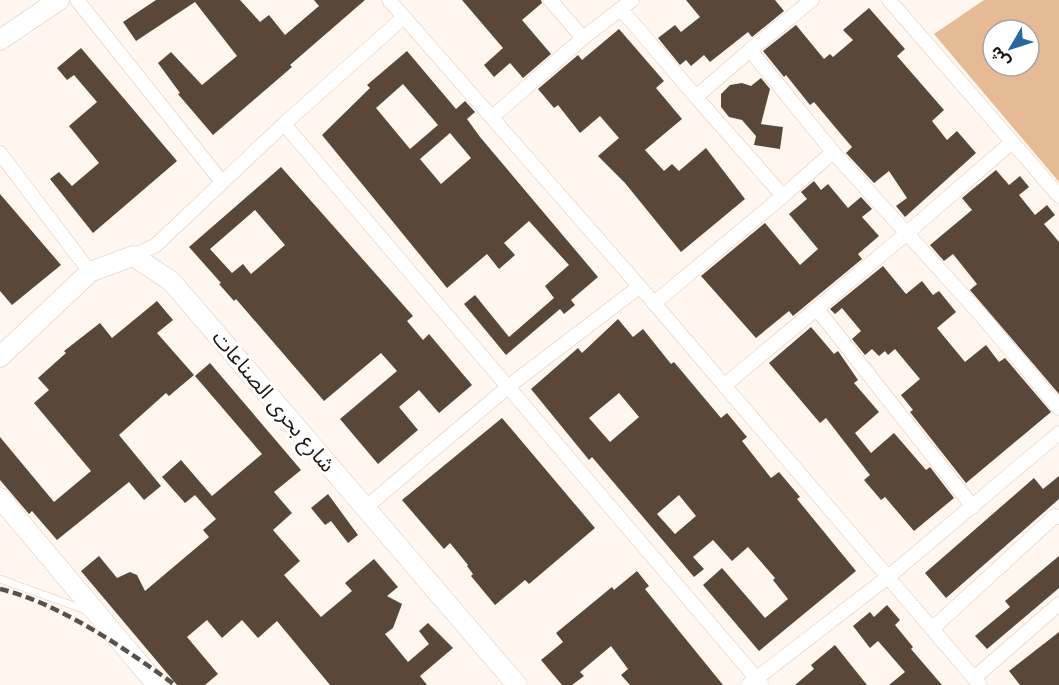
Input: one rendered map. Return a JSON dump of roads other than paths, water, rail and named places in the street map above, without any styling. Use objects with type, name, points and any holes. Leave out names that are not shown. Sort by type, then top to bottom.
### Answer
[{"type":"street","points":[[0,40],[59,0]]},
{"type":"street","points":[[77,0],[222,182]]},
{"type":"street","points":[[389,0],[725,385],[977,682],[1059,604]]},
{"type":"street","points":[[550,0],[583,38]]},
{"type":"street","points":[[492,117],[583,38],[632,0]]},
{"type":"street","points":[[696,97],[812,0]]},
{"type":"street","points":[[889,0],[1059,196]]},
{"type":"street","points":[[621,9],[783,196]]},
{"type":"street","points":[[0,357],[74,284],[90,272],[156,245],[284,124],[404,17]]},
{"type":"street","points":[[750,50],[833,152],[981,315],[1059,408]]},
{"type":"street","points":[[284,124],[508,386],[755,683],[974,507],[1059,433]]},
{"type":"street","points":[[725,385],[818,309],[1012,142]]},
{"type":"street","points":[[654,303],[833,152]]},
{"type":"street","points":[[0,153],[90,272]]},
{"type":"street","name":"شارع بحرى الصناعات","points":[[133,256],[171,281],[517,685]]},
{"type":"street","points":[[365,508],[508,386],[639,287]]},
{"type":"street","points":[[818,309],[974,507]]},
{"type":"street","points":[[0,498],[157,685]]},
{"type":"street","points":[[932,629],[1056,516],[1059,517]]},
{"type":"lane","points":[[0,579],[98,616]]},
{"type":"railway","points":[[0,589],[68,616],[114,642],[175,685]]}]
